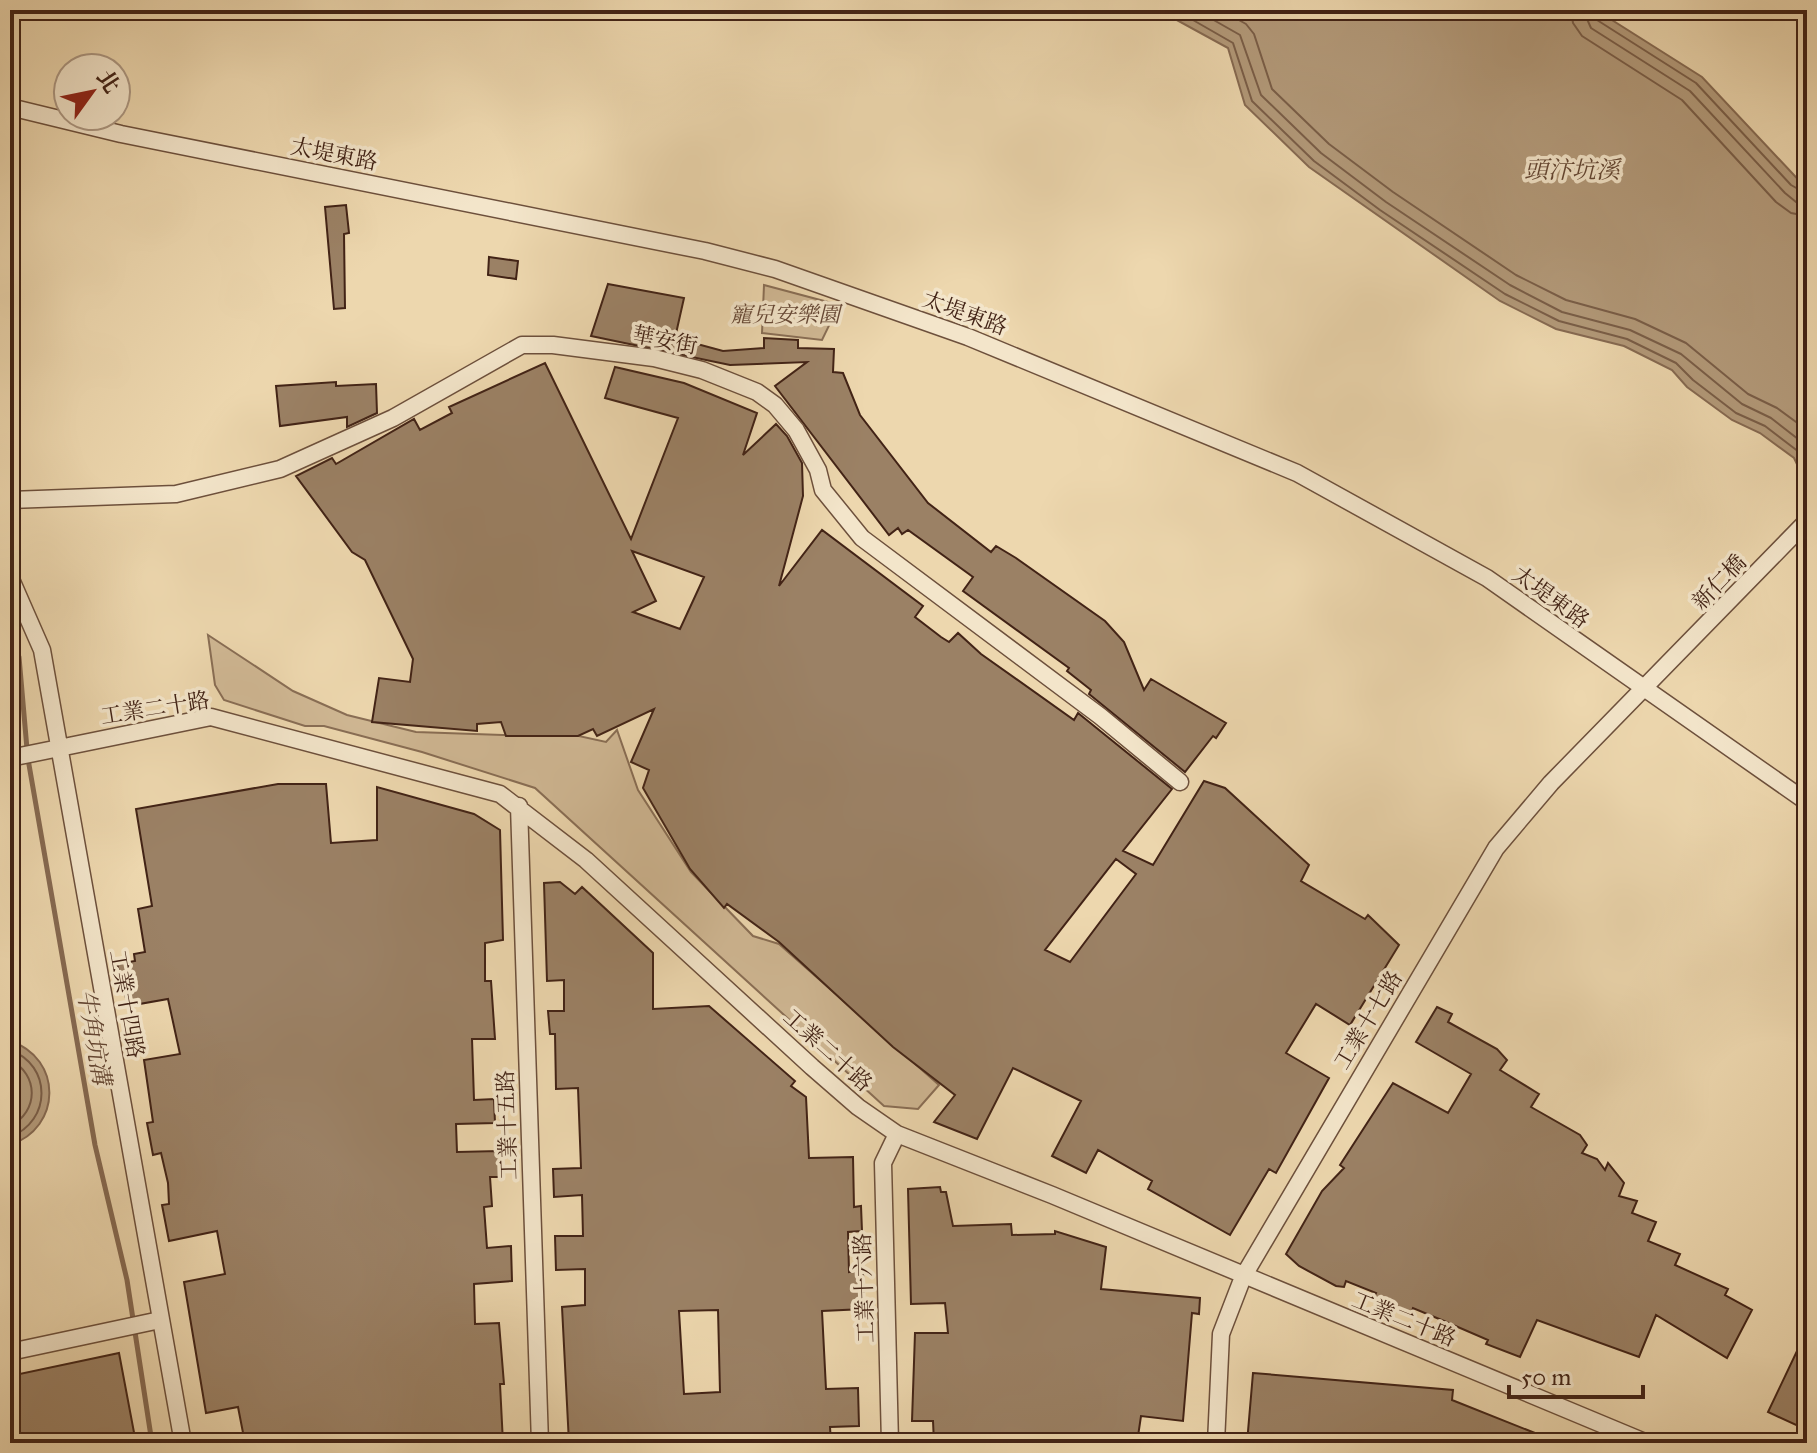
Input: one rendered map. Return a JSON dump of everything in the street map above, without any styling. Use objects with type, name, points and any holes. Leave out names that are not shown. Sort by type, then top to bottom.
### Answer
[{"type":"street","name":"太堤東路","points":[[10,107],[136,137],[705,251],[775,269],[968,337],[1297,473],[1487,578],[1641,689],[1807,802]]},
{"type":"street","name":"華安街","points":[[10,500],[176,494],[280,469],[393,418],[522,345],[654,358],[702,370],[757,392],[775,405],[803,443],[818,470],[823,490],[862,538],[1088,707],[1180,782]]},
{"type":"street","name":"新仁橋","points":[[1662,672],[1807,521]]},
{"type":"street","name":"工業十四路","points":[[10,577],[33,622],[42,650],[55,747],[155,1321],[183,1443]]},
{"type":"street","name":"工業十七路","points":[[1216,1443],[1221,1334],[1243,1277],[1496,848],[1551,783],[1641,689],[1662,672]]},
{"type":"street","name":"工業二十路","points":[[11,758],[211,717],[500,794],[586,860],[847,1097],[897,1134],[1646,1443]]},
{"type":"street","name":"工業十五路","points":[[519,806],[540,1443]]},
{"type":"street","name":"工業十六路","points":[[890,1443],[883,1163],[897,1134]]},
{"type":"street","points":[[10,1352],[155,1321]]},
{"type":"green space","name":"寵兒安樂園","points":[[764,285],[839,305],[822,340],[762,333]]},
{"type":"green space","points":[[208,635],[293,691],[347,715],[416,732],[534,736],[556,731],[606,742],[617,730],[638,790],[691,872],[753,936],[779,944],[939,1085],[918,1109],[884,1106],[535,788],[422,752],[324,726],[305,726],[224,700],[215,685]]},
{"type":"water","name":"頭汴坑溪","points":[[1111,10],[1596,10],[1702,77],[1807,189],[1807,485],[1794,458],[1760,433],[1732,420],[1687,387],[1672,370],[1624,346],[1556,329],[1500,301],[1309,167],[1245,105],[1228,48],[1175,19]]},
{"type":"water","points":[[10,956],[19,982],[10,1014]]},
{"type":"water","points":[[10,1041],[40,1062],[47,1077],[49,1093],[47,1109],[39,1124],[27,1136],[10,1145]]},
{"type":"building","points":[[346,205],[349,233],[344,234],[345,308],[334,309],[325,207]]},
{"type":"building","points":[[489,257],[518,261],[516,279],[488,275]]},
{"type":"building","points":[[608,284],[684,298],[675,338],[723,351],[764,348],[764,338],[798,340],[798,348],[834,349],[833,372],[843,373],[860,415],[928,503],[991,552],[996,546],[1016,558],[1105,621],[1124,642],[1144,690],[1151,679],[1226,723],[1216,738],[1213,736],[1185,772],[1089,694],[1091,690],[1067,671],[1069,668],[963,591],[973,577],[908,530],[902,534],[898,528],[889,535],[775,386],[807,362],[730,365],[591,336]]},
{"type":"building","points":[[545,363],[631,539],[678,418],[605,398],[615,367],[684,383],[757,413],[743,455],[776,424],[787,436],[802,463],[803,496],[779,586],[822,530],[923,606],[915,617],[941,637],[949,642],[958,633],[981,654],[1074,720],[1078,713],[1172,789],[1123,851],[1153,865],[1204,781],[1225,788],[1309,865],[1301,881],[1365,919],[1368,915],[1399,945],[1350,1025],[1316,1004],[1286,1053],[1329,1078],[1276,1173],[1269,1169],[1230,1235],[1148,1189],[1152,1181],[1098,1150],[1086,1173],[1052,1156],[1081,1101],[1013,1068],[977,1139],[934,1122],[955,1095],[893,1047],[779,942],[727,904],[724,908],[690,869],[643,788],[649,770],[631,762],[654,709],[597,736],[593,729],[578,736],[506,736],[501,722],[477,724],[477,731],[372,722],[379,678],[410,682],[413,659],[365,560],[352,552],[296,476],[332,458],[336,464],[414,419],[420,430],[452,413],[449,407]],"holes":[[[632,551],[704,577],[680,629],[633,612],[656,601]],[[1116,859],[1136,874],[1070,962],[1045,950]]]},
{"type":"building","points":[[336,382],[336,386],[376,384],[377,413],[347,427],[347,417],[280,426],[276,386]]},
{"type":"building","points":[[278,784],[326,784],[331,843],[377,840],[377,787],[474,814],[500,830],[503,940],[485,943],[485,981],[491,981],[495,1039],[472,1039],[474,1100],[494,1099],[495,1123],[456,1124],[457,1152],[499,1151],[500,1177],[490,1177],[492,1206],[484,1207],[487,1248],[511,1246],[512,1281],[474,1284],[475,1324],[499,1323],[504,1384],[500,1384],[503,1443],[245,1443],[238,1407],[206,1413],[184,1282],[225,1274],[217,1231],[169,1241],[162,1205],[169,1204],[168,1183],[161,1153],[153,1155],[147,1123],[153,1122],[144,1060],[180,1054],[168,999],[128,1006],[117,964],[135,961],[134,954],[145,952],[138,909],[152,906],[136,809]]},
{"type":"building","points":[[560,882],[575,894],[582,887],[653,953],[653,1009],[709,1006],[795,1081],[791,1086],[806,1097],[809,1158],[853,1157],[854,1207],[861,1206],[862,1231],[848,1232],[849,1272],[863,1270],[864,1309],[822,1311],[826,1389],[858,1388],[859,1426],[830,1427],[831,1443],[569,1443],[562,1307],[585,1305],[585,1269],[556,1270],[555,1236],[583,1236],[582,1195],[554,1197],[553,1169],[581,1168],[578,1088],[556,1089],[555,1034],[550,1034],[548,1011],[564,1011],[564,980],[547,981],[544,883]],"holes":[[[718,1310],[720,1392],[684,1394],[679,1311]]]},
{"type":"building","points":[[1437,1007],[1452,1014],[1448,1022],[1497,1049],[1507,1060],[1500,1070],[1539,1094],[1531,1107],[1580,1135],[1587,1145],[1582,1153],[1597,1159],[1605,1170],[1608,1163],[1624,1183],[1619,1196],[1637,1201],[1632,1213],[1656,1222],[1648,1241],[1680,1254],[1675,1265],[1728,1289],[1725,1295],[1752,1310],[1727,1358],[1656,1315],[1639,1357],[1537,1320],[1520,1357],[1413,1308],[1411,1314],[1373,1299],[1376,1293],[1346,1281],[1344,1287],[1336,1286],[1299,1266],[1286,1254],[1322,1191],[1344,1168],[1340,1165],[1393,1083],[1448,1113],[1471,1074],[1416,1042]]},
{"type":"building","points":[[940,1187],[941,1192],[946,1192],[953,1226],[1011,1224],[1012,1235],[1055,1234],[1055,1231],[1106,1247],[1101,1289],[1200,1298],[1199,1314],[1192,1313],[1183,1421],[1141,1416],[1137,1443],[934,1443],[933,1421],[912,1421],[915,1333],[948,1333],[945,1303],[911,1304],[908,1189]]},
{"type":"building","points":[[1807,1330],[1807,1430],[1768,1412]]},
{"type":"building","points":[[119,1353],[136,1443],[10,1443],[10,1376]]},
{"type":"building","points":[[1253,1373],[1453,1390],[1452,1400],[1560,1443],[1247,1443]]},
{"type":"waterway","name":"牛角坑溝","points":[[10,637],[19,657],[27,749]]},
{"type":"waterway","name":"牛角坑溝","points":[[28,759],[95,1145],[127,1280],[152,1443]]}]
